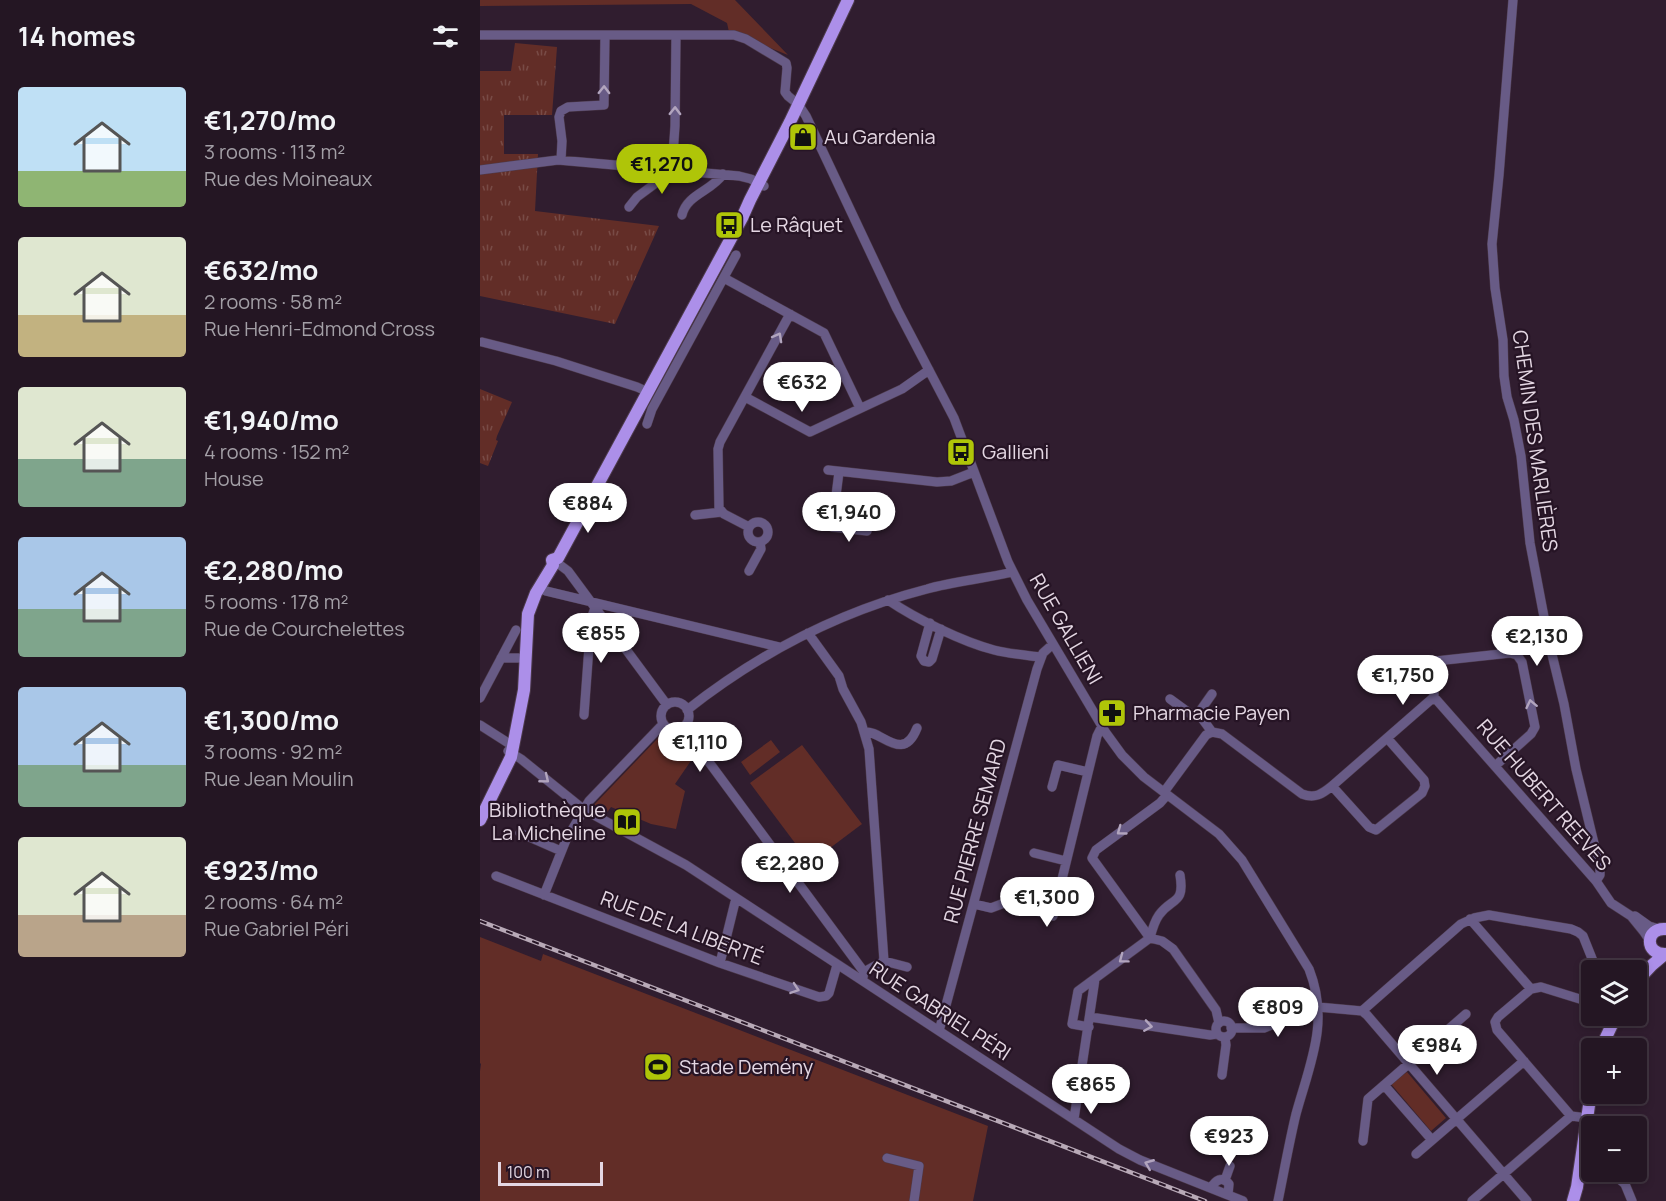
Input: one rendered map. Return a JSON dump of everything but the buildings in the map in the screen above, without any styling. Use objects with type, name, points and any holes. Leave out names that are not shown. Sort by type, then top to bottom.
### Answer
[{"type":"main road","points":[[802,107],[811,79],[848,0]]},
{"type":"main road","points":[[480,820],[508,763],[523,697],[527,619],[533,601],[539,588],[557,563],[761,185],[855,0]]},
{"type":"main road","points":[[480,809],[512,745]]},
{"type":"main road","points":[[1647,961],[1652,933],[1662,929]]},
{"type":"main road","points":[[1651,944],[1656,952],[1665,954]]},
{"type":"main road","points":[[1647,969],[1665,954]]},
{"type":"main road","points":[[1581,1134],[1579,1117],[1582,1104]]},
{"type":"main road","points":[[1579,1117],[1584,1104]]},
{"type":"main road","points":[[1573,1201],[1581,1180]]},
{"type":"street","name":"CHEMIN DES MARLIÈRES","points":[[1513,0],[1493,231],[1493,268],[1503,340],[1504,376],[1521,456],[1531,552],[1576,769],[1600,868],[1600,875],[1596,880]]},
{"type":"street","points":[[480,35],[676,35],[672,169],[637,196],[629,207]]},
{"type":"street","points":[[561,160],[562,141],[559,117],[561,111],[565,107],[604,105],[605,35]]},
{"type":"street","name":"RUE GALLIENI","points":[[676,35],[734,35],[755,44],[785,62],[787,68],[785,92],[802,107],[897,309],[954,418],[1012,572],[1053,644],[1102,726],[1127,761],[1165,794],[1219,834],[1239,856],[1303,958],[1313,980],[1318,1007],[1318,1026],[1315,1050],[1296,1117],[1278,1201]]},
{"type":"street","points":[[480,170],[561,160],[723,174],[745,177],[761,185]]},
{"type":"street","points":[[682,215],[688,202],[723,174]]},
{"type":"street","points":[[647,424],[652,409],[736,255]]},
{"type":"street","points":[[724,278],[822,331],[860,408]]},
{"type":"street","points":[[722,512],[719,505],[718,449],[790,314]]},
{"type":"street","points":[[482,342],[556,361],[648,392]]},
{"type":"street","points":[[745,397],[810,432],[902,389],[929,370]]},
{"type":"street","points":[[828,470],[937,482],[951,481],[974,472]]},
{"type":"street","points":[[834,513],[839,472]]},
{"type":"street","points":[[695,515],[722,512],[749,527]]},
{"type":"street","points":[[755,522],[760,522],[768,530],[767,535],[760,542],[755,542],[748,533],[749,527],[755,522]]},
{"type":"street","points":[[749,572],[761,549],[760,542]]},
{"type":"street","points":[[557,563],[567,570],[667,705]]},
{"type":"street","points":[[687,710],[731,677],[779,647],[860,610],[940,585],[1012,572]]},
{"type":"street","points":[[539,588],[592,604],[779,647]]},
{"type":"street","points":[[888,600],[966,640],[997,651],[1041,657]]},
{"type":"street","points":[[584,715],[592,604]]},
{"type":"street","points":[[930,623],[921,653],[924,662],[932,659],[941,629]]},
{"type":"street","points":[[480,698],[516,630]]},
{"type":"street","points":[[808,633],[837,672],[865,732],[870,756],[884,961]]},
{"type":"street","name":"RUE PIERRE SEMARD","points":[[939,1031],[1041,657],[1053,644]]},
{"type":"street","points":[[1222,1075],[1226,1045],[1216,1027],[1219,1023],[1216,1010],[1173,949],[1162,941],[1150,939],[1092,858],[1096,850],[1160,803],[1206,735],[1212,732],[1222,734],[1302,794],[1314,797],[1324,793],[1434,697],[1433,664],[1443,660],[1506,653],[1514,654],[1521,660],[1535,727],[1531,734],[1495,766]]},
{"type":"street","points":[[501,658],[526,658]]},
{"type":"street","points":[[1212,694],[1200,711],[1201,717],[1212,732]]},
{"type":"street","name":"RUE HUBERT REEVES","points":[[1434,697],[1596,880],[1611,903],[1634,919],[1651,944]]},
{"type":"street","points":[[1170,699],[1192,715],[1201,717]]},
{"type":"street","points":[[678,703],[687,710],[688,719],[683,727],[673,730],[663,724],[661,713],[667,705],[678,703]]},
{"type":"street","points":[[544,895],[561,851],[592,797],[663,724]]},
{"type":"street","name":"RUE GABRIEL PÉRI","points":[[480,725],[512,745],[583,810],[680,861],[837,965],[863,976],[939,1031],[1130,1155],[1243,1201]]},
{"type":"street","points":[[974,904],[991,908],[1007,902],[1053,916],[1097,736],[1102,726]]},
{"type":"street","points":[[683,727],[863,976],[884,961]]},
{"type":"street","points":[[865,732],[870,731],[888,742],[901,744],[911,739],[917,728]]},
{"type":"street","points":[[1332,786],[1372,830],[1379,829],[1413,800],[1424,790],[1424,780],[1387,738]]},
{"type":"street","points":[[1052,787],[1058,765],[1088,772]]},
{"type":"street","points":[[520,833],[561,851]]},
{"type":"street","points":[[1034,852],[1066,861]]},
{"type":"street","points":[[1089,1027],[1072,1024],[1078,991],[1150,939],[1158,916],[1179,898],[1182,890],[1180,875]]},
{"type":"street","name":"RUE DE LA LIBERTÉ","points":[[496,876],[720,963],[821,997],[829,993],[837,965]]},
{"type":"street","points":[[720,963],[736,898]]},
{"type":"street","name":"RUE HUBERT REEVES","points":[[1622,910],[1649,926],[1662,929]]},
{"type":"street","points":[[1362,1011],[1457,927],[1470,919],[1497,916],[1571,929],[1578,932],[1584,939],[1592,960]]},
{"type":"street","points":[[1470,919],[1531,988]]},
{"type":"street","points":[[884,961],[907,967]]},
{"type":"street","points":[[1074,1119],[1095,979]]},
{"type":"street","points":[[1472,1201],[1503,1174],[1579,1117],[1497,1030],[1495,1023],[1498,1017],[1531,988],[1541,987],[1581,999]]},
{"type":"street","points":[[1231,1028],[1263,1028],[1318,1007],[1362,1011],[1367,1014],[1527,1201]]},
{"type":"street","points":[[1299,1014],[1311,1017],[1318,1026]]},
{"type":"street","points":[[1363,1141],[1367,1101],[1466,1014]]},
{"type":"street","points":[[1090,1017],[1221,1036],[1231,1033],[1231,1028]]},
{"type":"street","points":[[1219,1023],[1226,1022],[1231,1028]]},
{"type":"street","points":[[1416,1154],[1524,1061]]},
{"type":"street","points":[[1384,1085],[1432,1140]]},
{"type":"street","points":[[887,1158],[919,1166],[914,1201]]},
{"type":"street","points":[[1225,1179],[1230,1166]]},
{"type":"street","points":[[1211,1188],[1218,1180],[1225,1179]]},
{"type":"street","points":[[1225,1179],[1229,1184],[1228,1195]]},
{"type":"street","points":[[1623,1182],[1632,1201]]},
{"type":"green space","points":[[480,0],[735,0],[788,55],[729,32],[727,23],[691,4],[480,6]]},
{"type":"green space","points":[[515,43],[557,47],[552,115],[504,115],[504,154],[538,154],[535,211],[659,226],[615,324],[480,296],[480,71],[511,71]]},
{"type":"green space","points":[[480,389],[512,402],[497,436],[498,441],[488,466],[480,463]]},
{"type":"green space","points":[[662,734],[687,737],[697,752],[675,784],[685,791],[676,829],[651,824],[611,807],[605,815],[591,808]]},
{"type":"green space","points":[[771,740],[780,752],[750,775],[741,762]]},
{"type":"green space","points":[[802,745],[862,824],[810,863],[750,783]]},
{"type":"green space","name":"Stade Demény","points":[[480,937],[541,961],[543,954],[988,1126],[973,1201],[480,1201]]},
{"type":"green space","points":[[1407,1072],[1446,1118],[1431,1131],[1391,1084]]},
{"type":"railway","points":[[480,921],[1205,1201]]},
{"type":"place","name":"Au Gardenia","points":[[803,137]]},
{"type":"place","name":"Le Râquet","points":[[729,225]]},
{"type":"place","name":"Gallieni","points":[[961,452]]},
{"type":"place","name":"Pharmacie Payen","points":[[1112,713]]},
{"type":"place","name":"Bibliothèque La Micheline","points":[[627,822]]},
{"type":"place","name":"Stade Demény","points":[[658,1067]]}]
